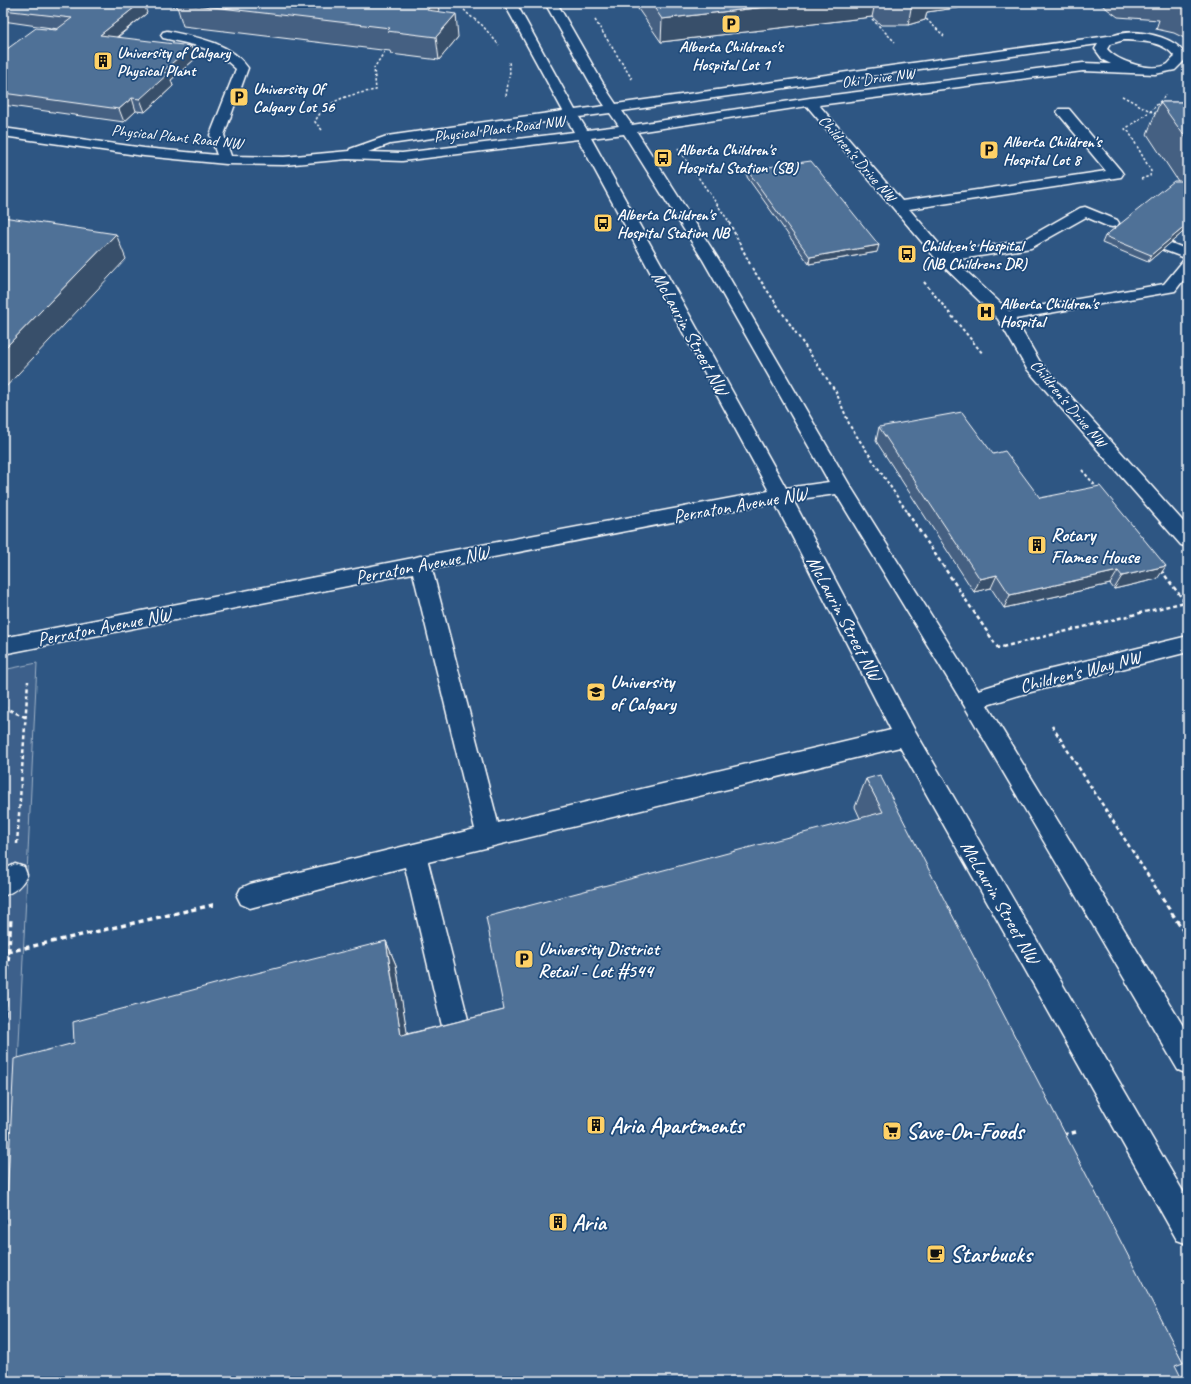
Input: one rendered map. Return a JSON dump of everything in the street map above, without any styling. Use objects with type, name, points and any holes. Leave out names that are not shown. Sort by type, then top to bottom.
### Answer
[{"type":"street","name":"McLaurin Street NW","points":[[510,3],[781,496],[906,736],[1188,1229]]},
{"type":"street","points":[[551,3],[602,93],[628,129],[711,260],[841,487],[973,701],[1188,1060]]},
{"type":"street","points":[[167,35],[212,45],[230,56],[242,68],[217,135],[226,160]]},
{"type":"street","name":"Oki Drive NW","points":[[572,114],[1113,38],[1136,37],[1162,42],[1172,47],[1178,53],[1180,58],[1178,64],[1171,68],[1161,70],[1083,67],[810,102],[628,129]]},
{"type":"street","points":[[1113,38],[1105,41],[1101,46],[1104,56],[1121,65],[1134,69]]},
{"type":"street","name":"Children's Drive NW","points":[[810,102],[942,257],[1006,316],[1033,365],[1188,540]]},
{"type":"street","points":[[898,206],[1116,174],[1064,112]]},
{"type":"street","name":"Physical Plant Road NW","points":[[347,155],[387,140],[572,114]]},
{"type":"street","name":"Physical Plant Road NW","points":[[3,132],[144,152],[226,160],[284,161],[347,155],[402,157],[628,129]]},
{"type":"street","points":[[942,257],[1026,245],[1085,212],[1112,223]]},
{"type":"street","points":[[1166,246],[1188,255]]},
{"type":"street","points":[[1006,316],[1168,288],[1188,264]]},
{"type":"street","name":"Perraton Avenue NW","points":[[3,646],[749,500],[841,487]]},
{"type":"street","points":[[420,564],[489,836]]},
{"type":"street","name":"Children's Way NW","points":[[973,701],[1023,684],[1188,644]]},
{"type":"street","points":[[250,896],[414,854],[906,736]]},
{"type":"street","points":[[414,854],[460,1043]]},
{"type":"path","points":[[458,3],[469,15],[482,25],[500,46]]},
{"type":"path","points":[[593,16],[633,82]]},
{"type":"path","points":[[326,132],[315,122],[316,117],[337,101],[354,94],[376,90],[374,68],[385,51]]},
{"type":"path","points":[[506,96],[510,71],[508,58]]},
{"type":"path","points":[[1119,94],[1157,115]]},
{"type":"path","points":[[1129,132],[1125,129],[1151,111],[1166,96]]},
{"type":"path","points":[[676,145],[733,228],[750,265],[836,392],[850,426],[998,648],[1185,602],[1156,565]]},
{"type":"path","points":[[924,281],[983,354]]},
{"type":"path","points":[[1079,466],[1098,490]]},
{"type":"path","points":[[3,1042],[6,1014],[9,880],[28,681]]},
{"type":"path","points":[[3,707],[25,717]]},
{"type":"path","points":[[1052,726],[1188,938]]},
{"type":"path","points":[[7,952],[250,896]]},
{"type":"path","points":[[1056,1136],[1076,1132]]},
{"type":"shaded area","name":"University of Calgary","points":[[3,3],[1188,3],[1188,1381],[3,1381]]},
{"type":"shaded area","points":[[37,663],[3,1381],[3,670]]},
{"type":"building","name":"University of Calgary Physical Plant","points":[[3,3],[140,3],[100,35],[191,46],[162,72],[169,73],[140,99],[132,98],[119,109],[3,93],[3,52],[36,28],[56,30],[72,18],[3,10]]},
{"type":"building","points":[[179,3],[433,3],[427,10],[456,14],[436,37],[387,31],[390,28]]},
{"type":"building","points":[[651,3],[799,3],[662,19]]},
{"type":"building","points":[[1160,102],[1188,102],[1188,141]]},
{"type":"building","points":[[811,161],[879,245],[810,257],[747,170]]},
{"type":"building","points":[[1174,181],[1185,181],[1188,185],[1188,224],[1151,255],[1105,236]]},
{"type":"building","points":[[3,217],[116,234],[3,350]]},
{"type":"building","name":"Rotary Flames House","points":[[962,412],[993,454],[1005,451],[1040,498],[1100,486],[1166,566],[1122,576],[1118,571],[1010,595],[997,575],[980,579],[879,427]]},
{"type":"building","name":"Aria","points":[[880,775],[1183,1362],[1175,1365],[1183,1381],[3,1381],[3,1284],[14,1059],[74,1043],[73,1022],[241,977],[386,941],[401,1036],[504,1010],[486,917],[883,812],[866,779]]},
{"type":"place","name":"Alberta Childrens's Hospital Lot 1","points":[[731,24]]},
{"type":"place","name":"University of Calgary Physical Plant","points":[[103,61]]},
{"type":"place","name":"University Of Calgary Lot 56","points":[[239,97]]},
{"type":"place","name":"Alberta Children's Hospital Lot 8","points":[[989,150]]},
{"type":"place","name":"Alberta Children's Hospital Station (SB)","points":[[663,158]]},
{"type":"place","name":"Alberta Children's Hospital Station NB","points":[[603,223]]},
{"type":"place","name":"Children's Hospital (NB Childrens DR)","points":[[907,254]]},
{"type":"place","name":"Alberta Children's Hospital","points":[[986,312]]},
{"type":"place","name":"Rotary Flames House","points":[[1037,545]]},
{"type":"place","name":"University of Calgary","points":[[596,692]]},
{"type":"place","name":"University District Retail - Lot #544","points":[[524,959]]},
{"type":"place","name":"Aria Apartments","points":[[596,1125]]},
{"type":"place","name":"Save-On-Foods","points":[[892,1131]]},
{"type":"place","name":"Aria","points":[[558,1222]]},
{"type":"place","name":"Starbucks","points":[[936,1254]]}]
